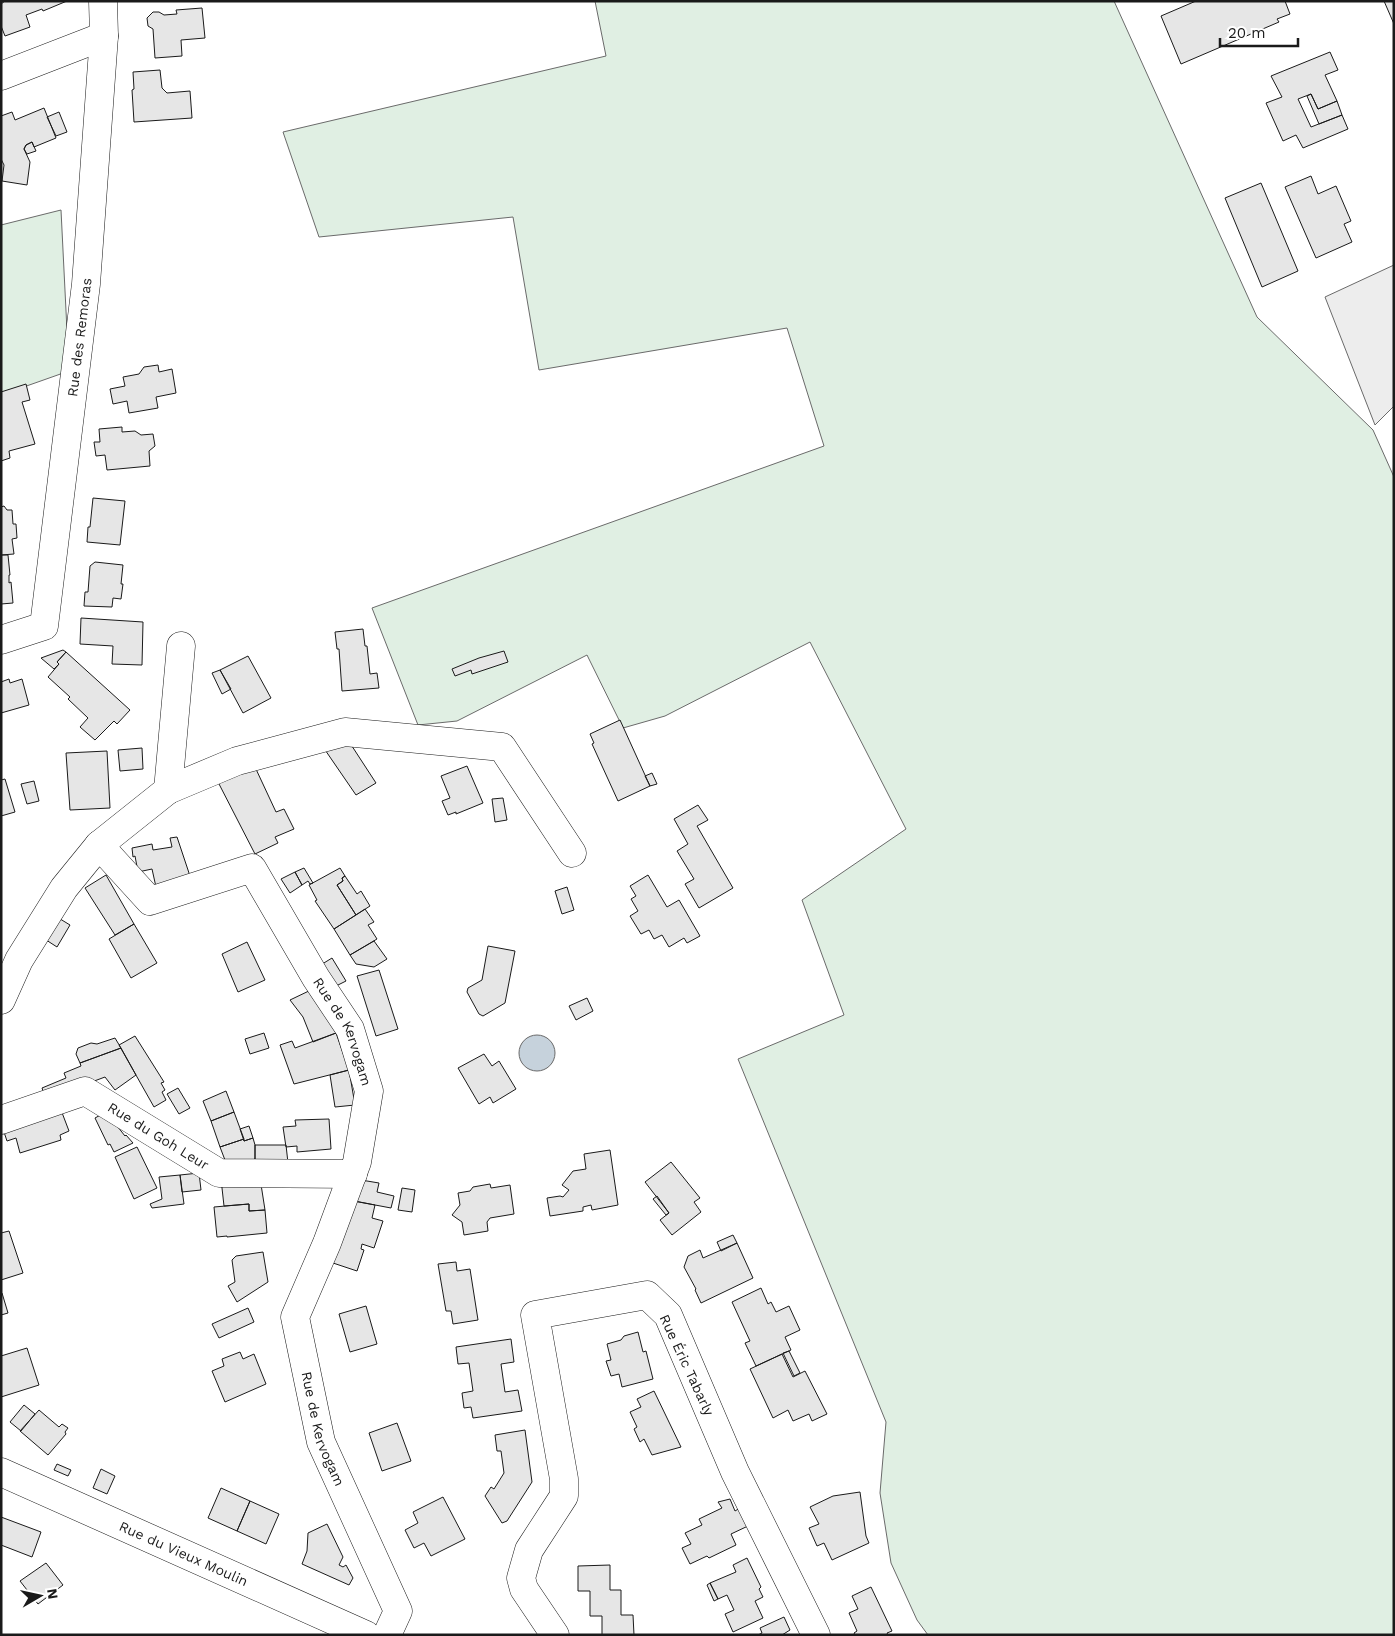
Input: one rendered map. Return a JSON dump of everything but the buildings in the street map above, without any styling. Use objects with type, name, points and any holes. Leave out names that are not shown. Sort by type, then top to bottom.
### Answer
[{"type":"street","name":"Rue des Remoras","points":[[1,640],[44,626],[86,284],[104,36],[103,1]]},
{"type":"street","points":[[1,76],[104,36]]},
{"type":"street","points":[[168,790],[181,646]]},
{"type":"street","points":[[1,1000],[19,960],[64,888],[99,845],[168,790],[237,761],[345,732],[502,747],[572,852]]},
{"type":"street","name":"Rue de Kervogam","points":[[99,845],[150,901],[252,868],[316,978],[350,1029],[369,1091],[358,1162],[296,1317],[321,1442],[398,1611],[387,1635]]},
{"type":"street","name":"Rue du Goh Leur","points":[[1,1120],[85,1091],[219,1173],[353,1174]]},
{"type":"street","name":"Rue Éric Tabarly","points":[[555,1635],[524,1589],[521,1578],[529,1550],[564,1496],[564,1479],[535,1315],[647,1295],[668,1315],[735,1472],[816,1635]]},
{"type":"street","name":"Rue du Vieux Moulin","points":[[1,1472],[366,1635]]},
{"type":"green space","points":[[595,1],[1114,1],[1257,317],[1373,430],[1394,477],[1394,1635],[928,1635],[917,1620],[891,1563],[880,1493],[886,1422],[738,1059],[844,1015],[802,900],[906,829],[810,642],[665,716],[623,728],[587,655],[457,721],[418,725],[372,608],[824,446],[787,328],[539,370],[513,217],[319,237],[283,132],[606,56]]},
{"type":"green space","points":[[61,210],[69,371],[1,395],[1,225]]},
{"type":"shaded area","points":[[1394,265],[1394,406],[1375,425],[1325,297]]},
{"type":"shaded area","points":[[537,1035],[549,1041],[555,1053],[549,1065],[537,1071],[525,1065],[519,1053],[525,1041]]}]
